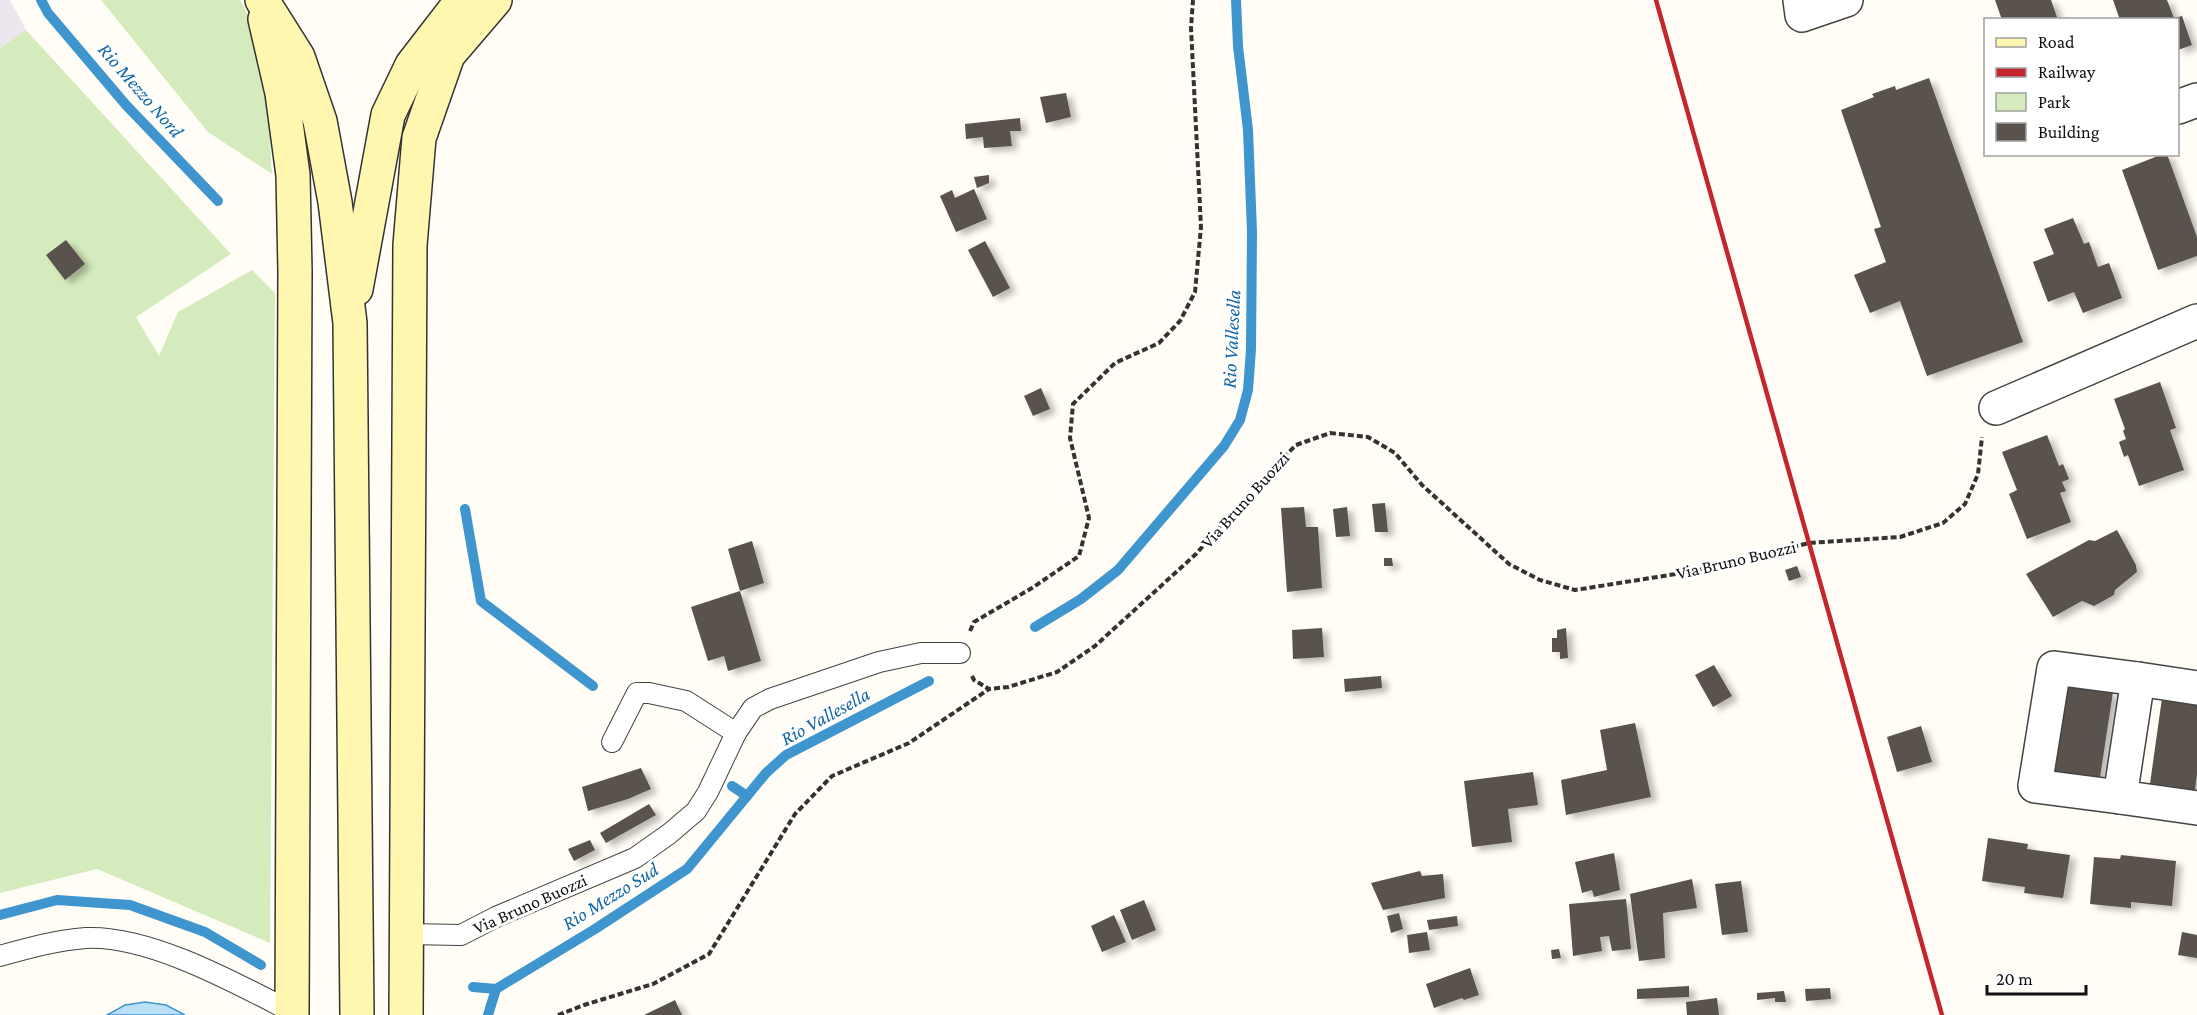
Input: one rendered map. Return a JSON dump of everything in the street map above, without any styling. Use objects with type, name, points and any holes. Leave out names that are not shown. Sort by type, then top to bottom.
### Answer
[{"type":"main road","points":[[262,0],[298,57],[320,121],[335,202],[350,323],[357,1015]]},
{"type":"main road","points":[[262,0],[282,93],[293,187],[295,283],[292,1013]]},
{"type":"main road","points":[[350,323],[388,115],[412,65],[464,0]]},
{"type":"main road","points":[[406,1015],[410,245],[419,138],[448,55],[495,0]]},
{"type":"street","points":[[1800,0],[1802,15],[1846,0]]},
{"type":"street","points":[[2179,107],[2197,100]]},
{"type":"street","points":[[1996,408],[2197,321]]},
{"type":"street","points":[[2197,688],[2054,668],[2035,786],[2197,808]]},
{"type":"street","points":[[2120,797],[2138,679]]},
{"type":"lane","name":"Via Bruno Buozzi","points":[[407,934],[461,936],[496,917],[635,858],[696,811],[708,792],[736,733],[753,708],[770,699],[879,662],[921,653],[960,652]]},
{"type":"lane","points":[[612,741],[637,693],[649,693],[686,701],[736,733]]},
{"type":"lane","points":[[0,956],[42,945],[86,938],[124,941],[172,956],[226,978],[292,1013]]},
{"type":"path","points":[[558,1015],[653,984],[709,954],[795,814],[832,776],[909,743],[989,689],[974,680],[960,652],[974,622],[1032,588],[1079,556],[1089,518],[1070,438],[1073,404],[1115,363],[1159,343],[1180,321],[1195,292],[1201,228],[1191,28],[1193,0]]},
{"type":"path","name":"Via Bruno Buozzi","points":[[989,689],[1008,687],[1057,672],[1095,646],[1196,554],[1256,485],[1296,445],[1330,433],[1368,437],[1395,453],[1422,484],[1509,564],[1540,580],[1575,590],[1695,571],[1809,543],[1900,537],[1943,523],[1965,504],[1978,474],[1983,434],[1996,408]]},
{"type":"shaded area","points":[[0,0],[10,0],[26,30],[0,48]]},
{"type":"green space","points":[[101,0],[240,0],[250,20],[262,62],[266,84],[272,174],[208,132]]},
{"type":"green space","points":[[26,30],[231,254],[136,317],[159,356],[178,312],[252,270],[275,293],[270,943],[97,869],[0,893],[0,48]]},
{"type":"water","points":[[145,1002],[166,1005],[185,1015],[107,1015],[125,1005]]},
{"type":"building","points":[[1995,0],[2051,0],[2057,18],[2001,18]]},
{"type":"building","points":[[2113,0],[2167,0],[2174,18],[2119,18]]},
{"type":"building","points":[[2182,16],[2192,45],[2179,50],[2179,18],[2174,18]]},
{"type":"building","points":[[1929,78],[2023,342],[1927,376],[1900,301],[1870,313],[1854,275],[1886,262],[1874,229],[1881,227],[1841,110],[1874,97],[1872,94],[1895,86],[1896,90]]},
{"type":"building","points":[[1066,93],[1071,117],[1046,123],[1040,97]]},
{"type":"building","points":[[1020,118],[1021,131],[1010,131],[1012,146],[984,148],[983,137],[966,139],[965,124]]},
{"type":"building","points":[[2158,156],[2168,156],[2197,237],[2197,256],[2158,270],[2122,170]]},
{"type":"building","points":[[989,175],[989,183],[977,188],[974,177]]},
{"type":"building","points":[[974,189],[987,219],[956,232],[940,196],[952,190],[955,198]]},
{"type":"building","points":[[2073,218],[2084,244],[2089,242],[2098,267],[2109,263],[2122,298],[2083,313],[2074,292],[2048,302],[2033,262],[2054,254],[2044,229]]},
{"type":"building","points":[[66,240],[85,264],[65,280],[46,255]]},
{"type":"building","points":[[985,241],[1010,288],[993,297],[968,250]]},
{"type":"building","points":[[2160,382],[2176,428],[2170,430],[2184,470],[2139,486],[2128,455],[2124,457],[2119,442],[2126,439],[2123,431],[2125,429],[2114,399]]},
{"type":"building","points":[[1041,388],[1050,409],[1033,416],[1024,396]]},
{"type":"building","points":[[2047,435],[2059,466],[2063,464],[2069,479],[2062,482],[2066,491],[2060,493],[2071,522],[2027,539],[2009,494],[2017,490],[2002,452]]},
{"type":"building","points":[[1385,503],[1388,532],[1375,532],[1372,504]]},
{"type":"building","points":[[1304,507],[1306,527],[1318,527],[1322,588],[1287,592],[1281,508]]},
{"type":"building","points":[[1347,507],[1350,536],[1336,537],[1333,509]]},
{"type":"building","points":[[2117,530],[2136,565],[2137,572],[2115,590],[2114,595],[2094,606],[2082,601],[2053,617],[2026,574],[2089,540],[2095,541]]},
{"type":"building","points":[[752,541],[764,583],[740,591],[728,549]]},
{"type":"building","points":[[1384,558],[1392,558],[1393,566],[1384,566]]},
{"type":"building","points":[[1797,566],[1801,577],[1789,581],[1785,570]]},
{"type":"building","points":[[740,591],[761,661],[728,671],[724,656],[708,661],[691,607]]},
{"type":"building","points":[[1322,628],[1324,657],[1293,659],[1292,630]]},
{"type":"building","points":[[1566,628],[1568,658],[1560,659],[1560,652],[1552,652],[1552,638],[1557,638],[1557,630]]},
{"type":"building","points":[[1714,665],[1732,696],[1713,707],[1695,675]]},
{"type":"building","points":[[1381,676],[1382,688],[1345,692],[1344,679]]},
{"type":"building","points":[[2068,685],[2113,692],[2099,784],[2054,777]]},
{"type":"building","points":[[2162,698],[2197,703],[2197,774],[2194,797],[2149,791]]},
{"type":"building","points":[[1635,723],[1651,797],[1566,815],[1561,780],[1607,770],[1600,730]]},
{"type":"building","points":[[1921,726],[1932,762],[1897,772],[1887,737]]},
{"type":"building","points":[[641,768],[651,789],[628,799],[588,811],[582,787]]},
{"type":"building","points":[[1533,772],[1538,805],[1508,809],[1512,842],[1472,847],[1464,781]]},
{"type":"building","points":[[649,804],[656,815],[606,843],[600,833]]},
{"type":"building","points":[[1988,838],[2028,844],[2027,849],[2070,855],[2063,898],[2024,893],[2025,887],[1982,881]]},
{"type":"building","points":[[590,840],[595,850],[574,861],[568,849]]},
{"type":"building","points":[[1614,853],[1620,890],[1594,897],[1592,890],[1582,893],[1575,862]]},
{"type":"building","points":[[2121,855],[2176,861],[2172,906],[2131,902],[2131,908],[2090,904],[2094,857],[2120,859]]},
{"type":"building","points":[[1420,871],[1422,876],[1443,874],[1445,898],[1383,910],[1371,883]]},
{"type":"building","points":[[1692,879],[1697,908],[1663,913],[1665,958],[1639,961],[1630,894]]},
{"type":"building","points":[[1741,881],[1748,932],[1722,935],[1715,884]]},
{"type":"building","points":[[1626,899],[1631,949],[1612,951],[1609,936],[1600,937],[1602,951],[1573,956],[1569,904]]},
{"type":"building","points":[[1144,900],[1156,930],[1132,940],[1120,910]]},
{"type":"building","points":[[1399,913],[1403,929],[1391,933],[1387,916]]},
{"type":"building","points":[[1114,915],[1126,942],[1102,952],[1091,926]]},
{"type":"building","points":[[1457,916],[1458,926],[1429,930],[1427,920]]},
{"type":"building","points":[[1427,932],[1430,950],[1409,953],[1407,935]]},
{"type":"building","points":[[2182,932],[2197,935],[2197,958],[2178,955]]},
{"type":"building","points":[[1559,949],[1561,958],[1552,959],[1551,950]]},
{"type":"building","points":[[1470,968],[1479,995],[1464,1000],[1462,998],[1434,1008],[1426,984]]},
{"type":"building","points":[[1689,986],[1689,997],[1637,999],[1637,989]]},
{"type":"building","points":[[1830,988],[1831,999],[1806,1001],[1805,989]]},
{"type":"building","points":[[1784,991],[1786,1002],[1775,1002],[1775,998],[1757,1000],[1757,993]]},
{"type":"building","points":[[1717,998],[1719,1015],[1687,1015],[1686,1002]]},
{"type":"building","points":[[675,1000],[682,1015],[644,1015],[673,1001]]},
{"type":"waterway","name":"Rio Mezzo Nord","points":[[41,0],[48,13],[126,105],[218,201]]},
{"type":"waterway","name":"Rio Vallesella","points":[[1035,627],[1081,599],[1118,570],[1224,446],[1240,420],[1248,390],[1251,349],[1252,232],[1248,130],[1238,46],[1236,0]]},
{"type":"waterway","name":"Rio Mezzo Nord","points":[[465,509],[481,601],[593,686]]},
{"type":"waterway","name":"Rio Mezzo Sud","points":[[488,1015],[496,989],[595,929],[687,869],[766,773],[786,755],[929,681]]},
{"type":"waterway","name":"Rio Mezzo Nord","points":[[732,786],[747,796]]},
{"type":"waterway","points":[[0,915],[57,900],[130,905],[205,932],[261,965]]},
{"type":"waterway","points":[[473,987],[496,989]]},
{"type":"railway","points":[[1656,0],[1942,1015]]}]
